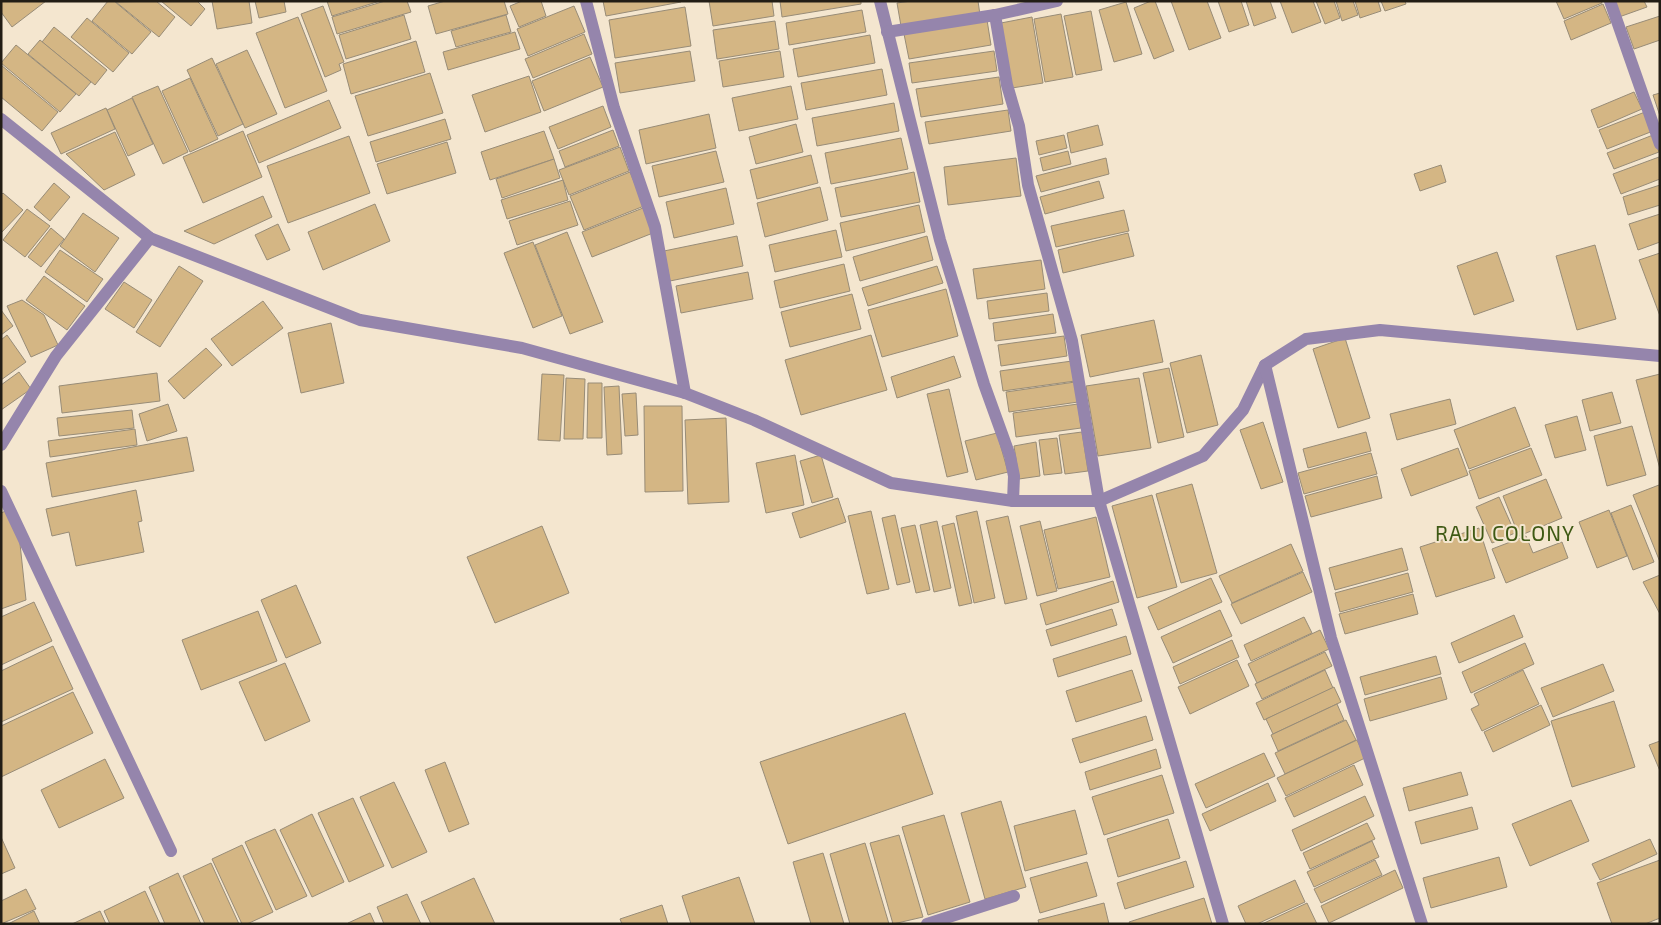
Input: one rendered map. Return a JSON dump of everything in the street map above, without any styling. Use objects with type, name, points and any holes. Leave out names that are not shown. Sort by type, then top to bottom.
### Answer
[{"type":"street","points":[[586,1],[614,108],[655,227],[685,393]]},
{"type":"street","points":[[880,1],[940,240],[984,384],[1010,456],[1014,476],[1012,501]]},
{"type":"street","points":[[887,32],[995,15],[1057,1]]},
{"type":"street","points":[[1610,1],[1660,144]]},
{"type":"street","points":[[995,15],[1007,85],[1019,126],[1028,185],[1072,341],[1099,501],[1223,924]]},
{"type":"street","points":[[1,119],[150,238],[360,320],[522,348],[685,393],[754,420],[891,483],[1012,501],[1099,501],[1203,456],[1243,410],[1265,365],[1306,339],[1380,330],[1660,356]]},
{"type":"street","points":[[1,445],[56,356],[150,238]]},
{"type":"street","points":[[1265,365],[1331,638],[1422,924]]},
{"type":"street","points":[[1,492],[170,851]]},
{"type":"street","points":[[927,924],[1014,896]]},
{"type":"building","points":[[1,1],[46,1],[12,27],[1,12]]},
{"type":"building","points":[[108,1],[114,1],[151,32],[132,54],[92,21]]},
{"type":"building","points":[[156,1],[175,17],[159,37],[116,2]]},
{"type":"building","points":[[161,1],[197,1],[205,9],[191,26]]},
{"type":"building","points":[[212,1],[249,1],[252,23],[217,29]]},
{"type":"building","points":[[255,1],[284,1],[286,12],[259,18]]},
{"type":"building","points":[[327,1],[380,1],[332,16]]},
{"type":"building","points":[[385,1],[407,1],[411,12],[337,34],[332,17]]},
{"type":"building","points":[[445,1],[504,1],[508,14],[436,34],[428,6]]},
{"type":"building","points":[[522,1],[541,1],[546,16],[519,27],[510,6]]},
{"type":"building","points":[[603,1],[681,1],[681,2],[606,16]]},
{"type":"building","points":[[709,1],[772,1],[774,16],[713,26]]},
{"type":"building","points":[[780,1],[861,1],[861,4],[782,17]]},
{"type":"building","points":[[911,1],[978,1],[980,15],[901,26],[897,3]]},
{"type":"building","points":[[1155,1],[1174,51],[1154,59],[1134,8]]},
{"type":"building","points":[[1171,1],[1207,1],[1221,38],[1189,50]]},
{"type":"building","points":[[1218,1],[1241,1],[1249,25],[1229,32]]},
{"type":"building","points":[[1246,1],[1270,1],[1276,18],[1254,26]]},
{"type":"building","points":[[1280,1],[1313,1],[1321,22],[1292,33]]},
{"type":"building","points":[[1316,1],[1334,1],[1340,18],[1325,24]]},
{"type":"building","points":[[1336,1],[1353,1],[1358,15],[1342,21]]},
{"type":"building","points":[[1355,1],[1378,1],[1381,11],[1360,18]]},
{"type":"building","points":[[1381,1],[1405,1],[1406,4],[1385,11]]},
{"type":"building","points":[[1556,1],[1601,1],[1602,3],[1564,19]]},
{"type":"building","points":[[1613,1],[1644,1],[1647,7],[1619,17]]},
{"type":"building","points":[[1126,2],[1142,54],[1114,62],[1099,10]]},
{"type":"building","points":[[1603,4],[1611,23],[1571,40],[1564,21]]},
{"type":"building","points":[[323,6],[344,62],[339,64],[341,70],[325,77],[301,14]]},
{"type":"building","points":[[574,6],[585,32],[528,56],[517,29]]},
{"type":"building","points":[[685,7],[691,46],[615,58],[609,20]]},
{"type":"building","points":[[862,10],[866,32],[789,45],[786,23]]},
{"type":"building","points":[[1091,11],[1102,70],[1076,75],[1064,16]]},
{"type":"building","points":[[1061,14],[1073,77],[1045,82],[1034,19]]},
{"type":"building","points":[[404,15],[411,39],[346,59],[339,35]]},
{"type":"building","points":[[506,15],[511,32],[456,47],[451,31]]},
{"type":"building","points":[[1660,16],[1660,40],[1634,49],[1626,27]]},
{"type":"building","points":[[298,17],[327,91],[285,108],[256,33]]},
{"type":"building","points":[[1032,17],[1043,83],[1012,88],[1001,23]]},
{"type":"building","points":[[87,18],[129,53],[113,72],[71,37]]},
{"type":"building","points":[[987,20],[991,45],[909,59],[904,34]]},
{"type":"building","points":[[775,21],[779,49],[717,59],[713,30]]},
{"type":"building","points":[[54,27],[107,70],[95,85],[42,42]]},
{"type":"building","points":[[515,32],[520,49],[448,70],[443,52]]},
{"type":"building","points":[[584,34],[592,54],[533,78],[525,59]]},
{"type":"building","points":[[870,35],[875,63],[798,77],[793,49]]},
{"type":"building","points":[[40,40],[91,82],[79,96],[28,54]]},
{"type":"building","points":[[416,41],[425,72],[351,94],[343,64]]},
{"type":"building","points":[[16,45],[76,94],[60,112],[1,63]]},
{"type":"building","points":[[247,50],[277,114],[245,128],[216,64]]},
{"type":"building","points":[[690,51],[695,81],[620,93],[615,63]]},
{"type":"building","points":[[780,51],[784,77],[723,87],[719,61]]},
{"type":"building","points":[[994,51],[997,71],[912,83],[909,63]]},
{"type":"building","points":[[590,57],[603,87],[544,111],[532,81]]},
{"type":"building","points":[[212,58],[243,124],[218,136],[187,70]]},
{"type":"building","points":[[1,65],[58,112],[42,131],[1,97]]},
{"type":"building","points":[[882,69],[887,95],[806,110],[801,83]]},
{"type":"building","points":[[430,73],[443,113],[368,136],[355,96]]},
{"type":"building","points":[[529,76],[541,112],[485,132],[472,95]]},
{"type":"building","points":[[999,77],[1003,104],[921,117],[916,89]]},
{"type":"building","points":[[190,78],[218,139],[190,152],[162,91]]},
{"type":"building","points":[[158,86],[188,152],[163,164],[132,97]]},
{"type":"building","points":[[791,86],[798,119],[739,131],[732,98]]},
{"type":"building","points":[[1634,92],[1642,109],[1598,128],[1591,110]]},
{"type":"building","points":[[1660,93],[1660,116],[1653,95]]},
{"type":"building","points":[[132,98],[153,144],[128,156],[107,110]]},
{"type":"building","points":[[329,100],[341,128],[259,163],[247,135]]},
{"type":"building","points":[[894,103],[899,131],[817,146],[812,118]]},
{"type":"building","points":[[603,106],[611,127],[558,149],[549,127]]},
{"type":"building","points":[[106,108],[115,129],[61,154],[51,133]]},
{"type":"building","points":[[1008,110],[1011,131],[929,144],[925,122]]},
{"type":"building","points":[[1645,112],[1653,131],[1607,149],[1599,130]]},
{"type":"building","points":[[709,114],[716,148],[646,164],[639,130]]},
{"type":"building","points":[[445,119],[451,139],[376,162],[370,142]]},
{"type":"building","points":[[796,124],[803,152],[756,164],[749,137]]},
{"type":"building","points":[[1098,125],[1103,145],[1071,153],[1067,133]]},
{"type":"building","points":[[613,130],[619,146],[565,167],[559,151]]},
{"type":"building","points":[[243,131],[262,177],[203,203],[183,157]]},
{"type":"building","points":[[544,131],[554,159],[490,180],[481,152]]},
{"type":"building","points":[[115,132],[135,175],[104,190],[66,154]]},
{"type":"building","points":[[1064,135],[1067,148],[1039,155],[1036,141]]},
{"type":"building","points":[[1653,135],[1659,152],[1614,169],[1607,153]]},
{"type":"building","points":[[349,136],[370,193],[288,223],[267,166]]},
{"type":"building","points":[[901,138],[908,169],[831,184],[825,153]]},
{"type":"building","points":[[447,142],[456,173],[387,194],[377,164]]},
{"type":"building","points":[[620,147],[629,171],[569,195],[559,170]]},
{"type":"building","points":[[716,151],[724,182],[659,197],[652,166]]},
{"type":"building","points":[[1068,151],[1071,164],[1043,171],[1040,158]]},
{"type":"building","points":[[811,155],[818,183],[757,199],[750,170]]},
{"type":"building","points":[[1659,157],[1660,179],[1621,194],[1613,174]]},
{"type":"building","points":[[1016,158],[1021,196],[948,205],[944,167]]},
{"type":"building","points":[[1106,158],[1109,174],[1041,192],[1036,176]]},
{"type":"building","points":[[554,159],[560,178],[502,198],[496,179]]},
{"type":"building","points":[[1441,165],[1446,182],[1420,191],[1414,174]]},
{"type":"building","points":[[630,172],[644,206],[584,230],[570,196]]},
{"type":"building","points":[[914,172],[920,202],[841,217],[835,188]]},
{"type":"building","points":[[563,180],[568,200],[507,219],[501,200]]},
{"type":"building","points":[[1099,181],[1104,198],[1045,214],[1040,197]]},
{"type":"building","points":[[54,183],[70,197],[50,221],[34,207]]},
{"type":"building","points":[[1660,185],[1660,205],[1628,215],[1623,197]]},
{"type":"building","points":[[820,187],[828,220],[765,237],[757,203]]},
{"type":"building","points":[[726,188],[734,224],[674,238],[666,202]]},
{"type":"building","points":[[3,193],[23,210],[1,233],[1,195]]},
{"type":"building","points":[[263,196],[272,217],[214,244],[184,231]]},
{"type":"building","points":[[570,201],[578,225],[517,245],[509,221]]},
{"type":"building","points":[[375,204],[390,241],[323,270],[308,232]]},
{"type":"building","points":[[919,205],[925,232],[846,251],[840,223]]},
{"type":"building","points":[[643,208],[653,233],[592,257],[582,232]]},
{"type":"building","points":[[27,209],[50,226],[25,257],[3,240]]},
{"type":"building","points":[[1124,210],[1129,231],[1056,247],[1051,226]]},
{"type":"building","points":[[83,213],[119,238],[95,272],[60,246]]},
{"type":"building","points":[[1660,214],[1660,242],[1638,250],[1629,224]]},
{"type":"building","points":[[278,224],[290,250],[267,260],[255,235]]},
{"type":"building","points":[[51,228],[64,239],[41,267],[28,257]]},
{"type":"building","points":[[836,230],[842,257],[775,272],[769,245]]},
{"type":"building","points":[[567,232],[603,322],[570,334],[535,245]]},
{"type":"building","points":[[1128,233],[1134,256],[1063,273],[1058,250]]},
{"type":"building","points":[[737,236],[743,266],[670,281],[664,251]]},
{"type":"building","points":[[927,236],[933,260],[860,281],[853,257]]},
{"type":"building","points":[[533,242],[562,316],[533,328],[504,253]]},
{"type":"building","points":[[1595,245],[1616,319],[1577,330],[1556,256]]},
{"type":"building","points":[[60,250],[103,279],[87,302],[45,272]]},
{"type":"building","points":[[1497,252],[1514,301],[1474,315],[1457,266]]},
{"type":"building","points":[[1660,253],[1660,316],[1639,260]]},
{"type":"building","points":[[1041,260],[1045,289],[977,299],[973,269]]},
{"type":"building","points":[[844,264],[850,291],[780,308],[774,281]]},
{"type":"building","points":[[179,266],[203,281],[160,347],[136,332]]},
{"type":"building","points":[[937,266],[943,283],[868,306],[862,288]]},
{"type":"building","points":[[748,272],[753,299],[681,313],[676,286]]},
{"type":"building","points":[[44,276],[85,306],[67,330],[26,300]]},
{"type":"building","points":[[124,282],[152,300],[134,328],[105,309]]},
{"type":"building","points":[[946,289],[958,336],[882,357],[868,310]]},
{"type":"building","points":[[1047,293],[1049,311],[989,319],[987,301]]},
{"type":"building","points":[[852,294],[861,329],[790,347],[781,312]]},
{"type":"building","points":[[22,300],[44,315],[58,345],[31,357],[7,306]]},
{"type":"building","points":[[263,301],[283,328],[232,366],[211,339]]},
{"type":"building","points":[[1,310],[13,326],[1,335]]},
{"type":"building","points":[[1053,314],[1056,333],[995,341],[993,323]]},
{"type":"building","points":[[1154,320],[1163,362],[1090,377],[1081,335]]},
{"type":"building","points":[[331,323],[344,383],[301,393],[288,333]]},
{"type":"building","points":[[7,335],[26,362],[1,380],[1,340]]},
{"type":"building","points":[[871,335],[887,390],[801,415],[785,360]]},
{"type":"building","points":[[1064,336],[1067,356],[1001,366],[998,345]]},
{"type":"building","points":[[1345,338],[1370,418],[1338,428],[1313,349]]},
{"type":"building","points":[[206,348],[222,365],[184,399],[168,381]]},
{"type":"building","points":[[1201,355],[1218,425],[1187,433],[1170,363]]},
{"type":"building","points":[[954,356],[961,377],[897,398],[891,377]]},
{"type":"building","points":[[1072,361],[1075,381],[1003,391],[1000,371]]},
{"type":"building","points":[[1169,368],[1184,437],[1158,443],[1143,373]]},
{"type":"building","points":[[19,372],[31,389],[1,410],[1,385]]},
{"type":"building","points":[[157,373],[160,401],[62,413],[59,386]]},
{"type":"building","points":[[542,374],[564,375],[560,441],[538,440]]},
{"type":"building","points":[[1660,374],[1660,469],[1636,380]]},
{"type":"building","points":[[566,378],[585,379],[583,439],[564,439]]},
{"type":"building","points":[[1139,378],[1151,448],[1098,456],[1086,386]]},
{"type":"building","points":[[1075,382],[1078,402],[1009,412],[1006,392]]},
{"type":"building","points":[[588,383],[602,383],[602,438],[587,438]]},
{"type":"building","points":[[619,386],[622,454],[607,455],[604,387]]},
{"type":"building","points":[[949,389],[968,472],[947,477],[927,394]]},
{"type":"building","points":[[1612,392],[1621,423],[1590,431],[1582,400]]},
{"type":"building","points":[[636,393],[638,435],[625,436],[622,394]]},
{"type":"building","points":[[1450,399],[1456,424],[1397,440],[1390,414]]},
{"type":"building","points":[[168,404],[177,431],[147,441],[139,414]]},
{"type":"building","points":[[1078,404],[1081,428],[1016,437],[1013,413]]},
{"type":"building","points":[[644,406],[682,406],[683,491],[645,492]]},
{"type":"building","points":[[1515,407],[1530,446],[1469,469],[1454,430]]},
{"type":"building","points":[[132,410],[134,428],[59,436],[57,418]]},
{"type":"building","points":[[1577,416],[1586,450],[1555,458],[1545,425]]},
{"type":"building","points":[[726,418],[729,502],[688,504],[685,420]]},
{"type":"building","points":[[1263,422],[1283,482],[1261,489],[1240,430]]},
{"type":"building","points":[[1632,426],[1646,475],[1607,486],[1594,436]]},
{"type":"building","points":[[135,429],[137,445],[50,457],[48,441]]},
{"type":"building","points":[[1082,432],[1088,471],[1065,474],[1059,435]]},
{"type":"building","points":[[1366,432],[1371,451],[1308,468],[1303,449]]},
{"type":"building","points":[[997,433],[1008,472],[976,480],[965,441]]},
{"type":"building","points":[[187,437],[194,471],[52,497],[46,463]]},
{"type":"building","points":[[1057,438],[1062,473],[1044,475],[1039,440]]},
{"type":"building","points":[[1036,442],[1040,476],[1019,479],[1014,446]]},
{"type":"building","points":[[1458,448],[1468,475],[1411,496],[1401,469]]},
{"type":"building","points":[[1531,448],[1542,475],[1479,499],[1469,471]]},
{"type":"building","points":[[1371,453],[1377,474],[1304,494],[1298,473]]},
{"type":"building","points":[[795,455],[804,505],[766,513],[756,463]]},
{"type":"building","points":[[821,455],[833,497],[812,503],[800,461]]},
{"type":"building","points":[[1377,476],[1382,498],[1311,517],[1305,496]]},
{"type":"building","points":[[1546,479],[1562,518],[1519,536],[1503,496]]},
{"type":"building","points":[[1192,484],[1217,573],[1181,583],[1156,494]]},
{"type":"building","points":[[1659,485],[1660,487],[1660,562],[1633,495]]},
{"type":"building","points":[[136,490],[142,521],[138,522],[144,552],[76,566],[69,532],[52,536],[46,509]]},
{"type":"building","points":[[1152,495],[1177,587],[1137,598],[1112,506]]},
{"type":"building","points":[[1499,497],[1515,533],[1492,543],[1476,507]]},
{"type":"building","points":[[838,498],[846,522],[800,538],[792,513]]},
{"type":"building","points":[[1631,505],[1654,562],[1633,570],[1611,513]]},
{"type":"building","points":[[8,510],[18,525],[26,600],[1,609],[1,513]]},
{"type":"building","points":[[1609,510],[1627,556],[1597,568],[1579,522]]},
{"type":"building","points":[[871,511],[889,589],[867,594],[848,516]]},
{"type":"building","points":[[977,511],[995,598],[974,603],[956,516]]},
{"type":"building","points":[[895,515],[910,582],[897,585],[882,518]]},
{"type":"building","points":[[1008,516],[1027,599],[1005,604],[986,521]]},
{"type":"building","points":[[1096,517],[1110,577],[1058,589],[1044,530]]},
{"type":"building","points":[[937,521],[951,588],[934,592],[920,525]]},
{"type":"building","points":[[1040,521],[1057,591],[1037,596],[1020,526]]},
{"type":"building","points":[[954,523],[972,603],[959,606],[942,526]]},
{"type":"building","points":[[915,525],[930,590],[916,593],[901,528]]},
{"type":"building","points":[[542,526],[569,593],[495,623],[467,557]]},
{"type":"building","points":[[1479,528],[1495,578],[1436,597],[1420,547]]},
{"type":"building","points":[[1526,536],[1533,553],[1562,542],[1568,558],[1506,583],[1492,549]]},
{"type":"building","points":[[1291,544],[1303,571],[1232,603],[1219,576]]},
{"type":"building","points":[[1402,548],[1408,570],[1335,590],[1329,568]]},
{"type":"building","points":[[1303,572],[1312,592],[1241,624],[1231,604]]},
{"type":"building","points":[[1408,573],[1413,592],[1340,612],[1335,593]]},
{"type":"building","points":[[1660,575],[1660,614],[1643,582]]},
{"type":"building","points":[[1211,578],[1222,602],[1158,630],[1148,607]]},
{"type":"building","points":[[1113,581],[1119,602],[1046,625],[1040,604]]},
{"type":"building","points":[[296,585],[321,643],[286,658],[261,600]]},
{"type":"building","points":[[1413,594],[1418,614],[1345,634],[1339,614]]},
{"type":"building","points":[[34,602],[52,641],[1,665],[1,617]]},
{"type":"building","points":[[1112,609],[1117,625],[1051,646],[1046,630]]},
{"type":"building","points":[[1220,610],[1232,636],[1173,663],[1161,637]]},
{"type":"building","points":[[258,611],[277,661],[201,690],[182,640]]},
{"type":"building","points":[[1514,615],[1523,637],[1459,663],[1451,643]]},
{"type":"building","points":[[1304,617],[1312,633],[1251,661],[1244,645]]},
{"type":"building","points":[[1320,630],[1329,649],[1257,683],[1248,664]]},
{"type":"building","points":[[1126,636],[1131,654],[1058,677],[1053,659]]},
{"type":"building","points":[[1232,640],[1239,657],[1180,684],[1173,667]]},
{"type":"building","points":[[1525,643],[1534,664],[1471,693],[1462,672]]},
{"type":"building","points":[[53,646],[73,689],[1,722],[1,671]]},
{"type":"building","points":[[1325,652],[1332,666],[1262,699],[1255,684]]},
{"type":"building","points":[[1436,656],[1441,674],[1365,695],[1360,677]]},
{"type":"building","points":[[1237,660],[1249,686],[1190,714],[1178,687]]},
{"type":"building","points":[[285,663],[310,721],[265,741],[239,682]]},
{"type":"building","points":[[1603,664],[1614,691],[1553,717],[1541,688]]},
{"type":"building","points":[[1132,670],[1142,701],[1076,722],[1066,691]]},
{"type":"building","points":[[1325,670],[1333,688],[1264,720],[1256,703]]},
{"type":"building","points":[[1523,670],[1539,704],[1482,731],[1471,709],[1479,705],[1474,694]]},
{"type":"building","points":[[1441,677],[1447,699],[1370,721],[1364,699]]},
{"type":"building","points":[[1334,687],[1341,702],[1273,734],[1266,719]]},
{"type":"building","points":[[73,692],[93,733],[1,777],[1,726]]},
{"type":"building","points":[[1614,701],[1635,767],[1572,787],[1551,721]]},
{"type":"building","points":[[1337,704],[1344,720],[1278,751],[1271,735]]},
{"type":"building","points":[[1541,705],[1550,725],[1493,752],[1484,732]]},
{"type":"building","points":[[905,713],[933,794],[788,844],[760,762]]},
{"type":"building","points":[[1146,716],[1153,740],[1080,763],[1072,739]]},
{"type":"building","points":[[1346,720],[1356,740],[1285,774],[1275,753]]},
{"type":"building","points":[[1357,740],[1365,758],[1286,796],[1277,778]]},
{"type":"building","points":[[1660,741],[1660,771],[1649,745]]},
{"type":"building","points":[[1156,749],[1161,768],[1090,790],[1085,772]]},
{"type":"building","points":[[1264,753],[1275,776],[1206,808],[1195,784]]},
{"type":"building","points":[[105,759],[124,798],[59,828],[41,790]]},
{"type":"building","points":[[445,762],[469,824],[449,832],[425,770]]},
{"type":"building","points":[[1354,765],[1363,785],[1294,817],[1285,798]]},
{"type":"building","points":[[1461,772],[1468,795],[1409,811],[1403,788]]},
{"type":"building","points":[[1162,775],[1174,813],[1104,835],[1092,797]]},
{"type":"building","points":[[394,782],[427,852],[392,868],[360,797]]},
{"type":"building","points":[[1268,783],[1276,801],[1210,831],[1202,814]]},
{"type":"building","points":[[1365,796],[1374,816],[1301,851],[1292,830]]},
{"type":"building","points":[[353,798],[384,866],[349,882],[318,813]]},
{"type":"building","points":[[1571,800],[1589,841],[1530,866],[1512,824]]},
{"type":"building","points":[[1001,801],[1026,887],[985,899],[961,813]]},
{"type":"building","points":[[1472,807],[1478,829],[1421,844],[1415,822]]},
{"type":"building","points":[[1075,810],[1087,854],[1025,871],[1014,826]]},
{"type":"building","points":[[312,814],[344,882],[312,897],[280,830]]},
{"type":"building","points":[[944,815],[970,902],[928,915],[902,827]]},
{"type":"building","points":[[1168,819],[1180,858],[1118,877],[1107,839]]},
{"type":"building","points":[[1367,823],[1375,839],[1310,869],[1303,853]]},
{"type":"building","points":[[275,829],[307,896],[276,910],[245,842]]},
{"type":"building","points":[[899,835],[923,917],[893,924],[870,843]]},
{"type":"building","points":[[1,837],[15,868],[1,874]]},
{"type":"building","points":[[1650,839],[1657,854],[1600,880],[1592,864]]},
{"type":"building","points":[[1372,841],[1379,857],[1314,887],[1307,872]]},
{"type":"building","points":[[865,843],[889,924],[850,924],[830,854]]},
{"type":"building","points":[[242,845],[273,912],[247,924],[242,924],[212,859]]},
{"type":"building","points":[[823,853],[844,924],[811,924],[793,862]]},
{"type":"building","points":[[1499,857],[1507,887],[1431,908],[1423,878]]},
{"type":"building","points":[[1375,860],[1382,875],[1321,903],[1314,889]]},
{"type":"building","points":[[1660,860],[1660,918],[1645,924],[1612,924],[1597,883]]},
{"type":"building","points":[[1186,861],[1194,887],[1125,909],[1117,883]]},
{"type":"building","points":[[1087,862],[1097,896],[1040,913],[1030,878]]},
{"type":"building","points":[[211,863],[239,924],[205,924],[183,876]]},
{"type":"building","points":[[1395,870],[1403,888],[1329,923],[1321,906]]},
{"type":"building","points":[[178,873],[201,924],[165,924],[149,887]]},
{"type":"building","points":[[739,877],[755,924],[691,924],[682,896]]},
{"type":"building","points":[[474,878],[495,924],[431,924],[421,902]]},
{"type":"building","points":[[1295,880],[1305,902],[1257,924],[1246,924],[1238,906]]},
{"type":"building","points":[[26,889],[36,909],[1,924],[1,901]]},
{"type":"building","points":[[145,891],[160,924],[110,924],[104,911]]},
{"type":"building","points":[[407,894],[421,924],[384,924],[377,907]]},
{"type":"building","points":[[1204,898],[1212,924],[1130,924],[1129,922]]},
{"type":"building","points":[[1104,903],[1109,924],[1039,924],[1038,920]]},
{"type":"building","points":[[1307,903],[1317,924],[1262,924]]},
{"type":"building","points":[[662,905],[668,924],[622,924],[620,919]]},
{"type":"building","points":[[34,911],[40,924],[8,924]]},
{"type":"building","points":[[100,911],[106,924],[72,924]]},
{"type":"building","points":[[370,913],[375,924],[348,924],[348,923]]},
{"type":"district","name":"RAJU COLONY","points":[[1505,532]]}]
